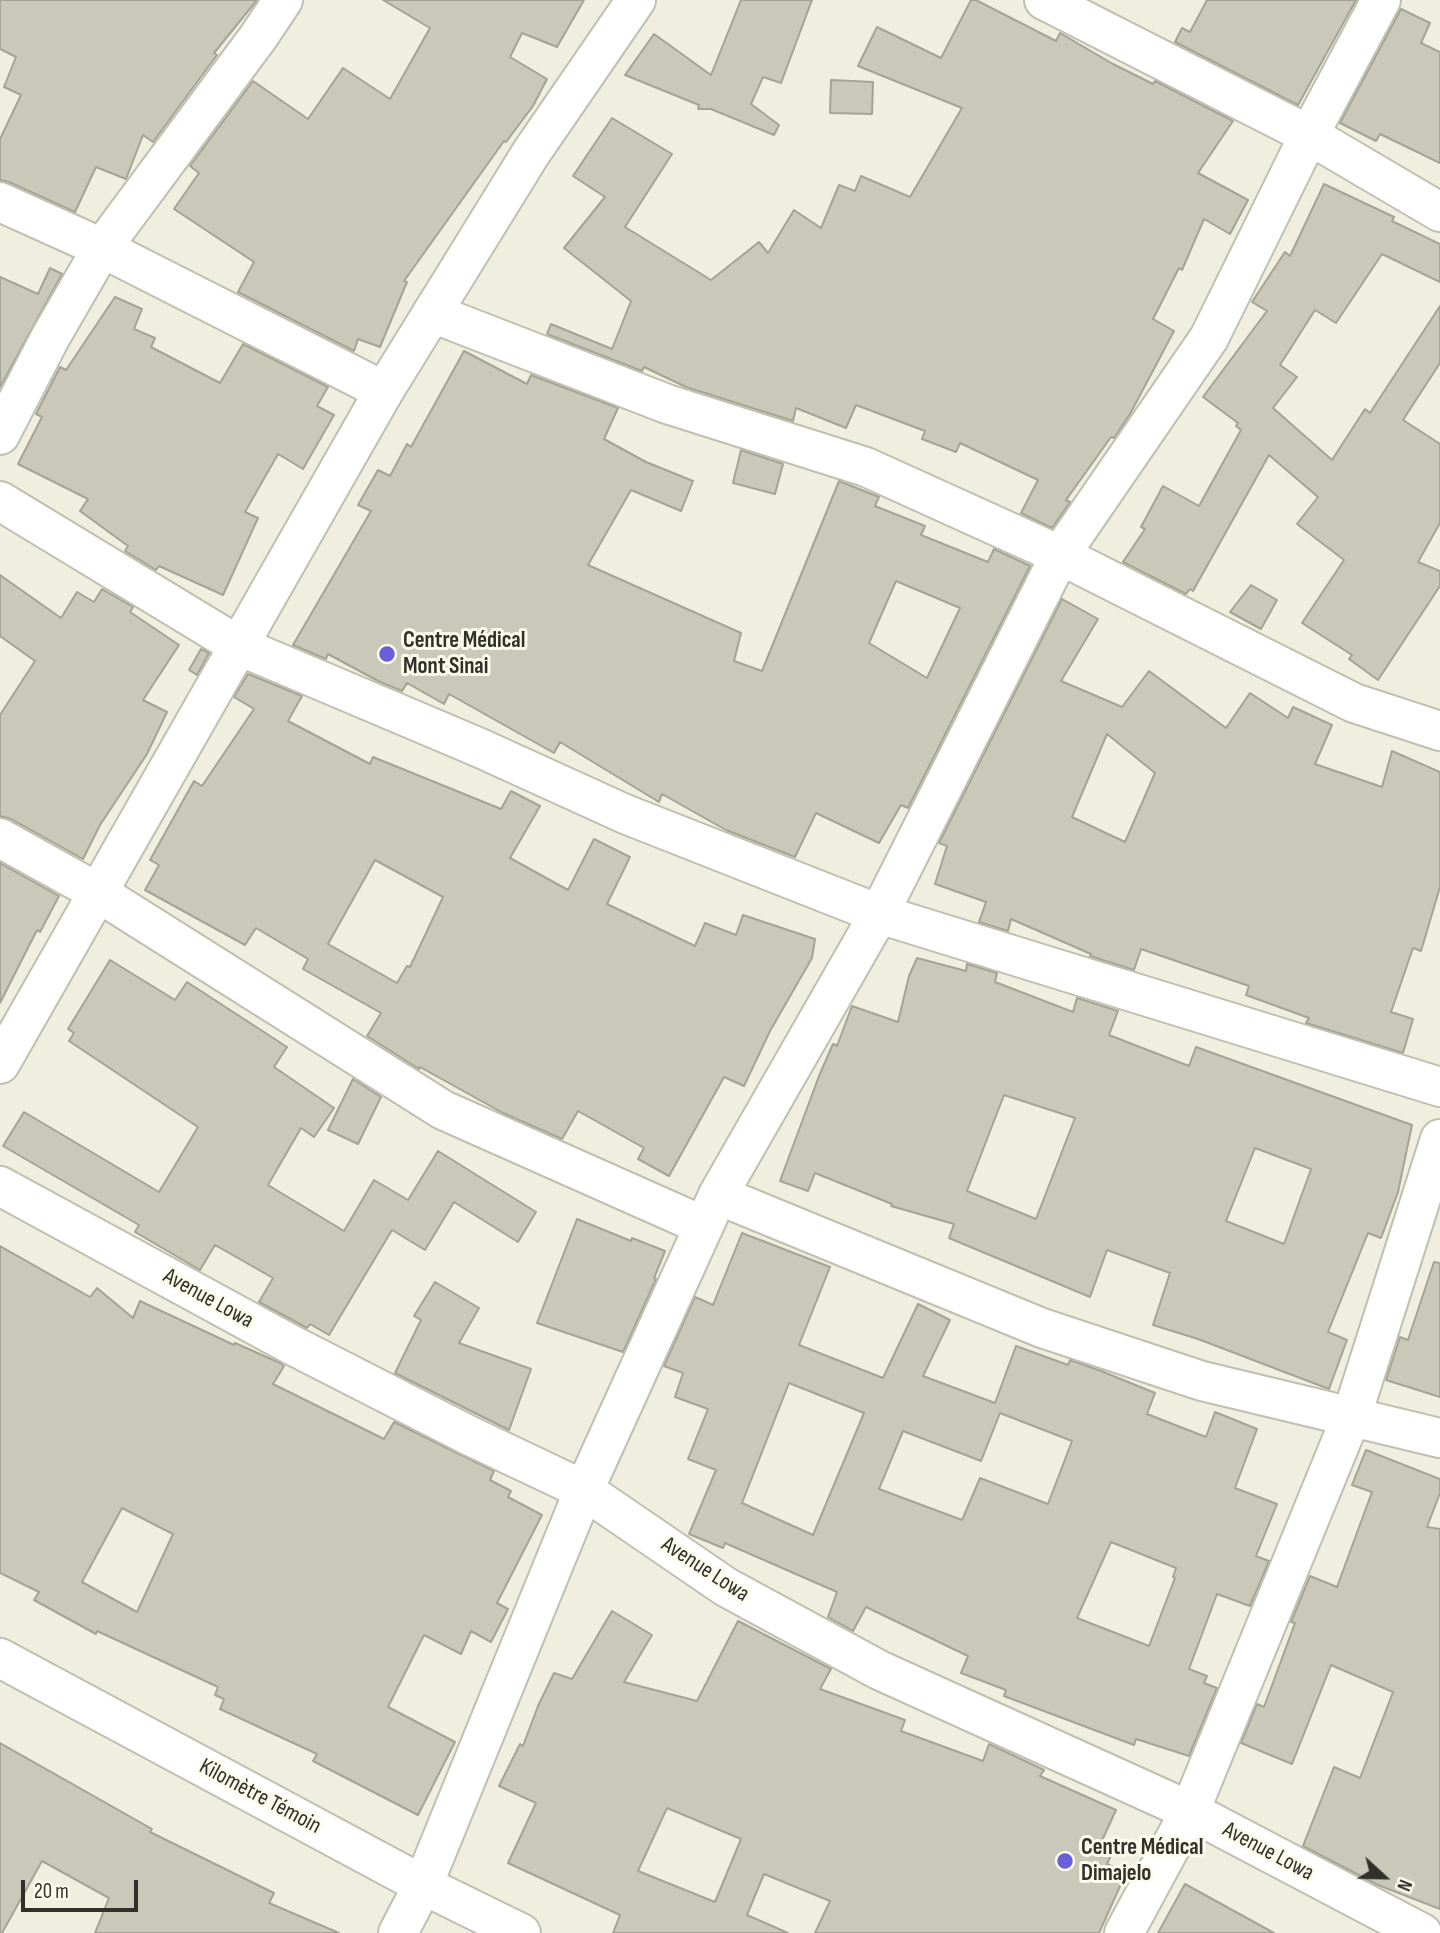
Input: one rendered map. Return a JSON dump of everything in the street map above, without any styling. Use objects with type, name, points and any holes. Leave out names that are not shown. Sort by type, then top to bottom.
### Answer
[{"type":"street","points":[[0,435],[50,338],[102,248],[283,0]]},
{"type":"street","points":[[0,1065],[384,391],[531,153],[636,0]]},
{"type":"street","points":[[1044,0],[1309,135],[1440,212]]},
{"type":"street","points":[[398,1933],[423,1885],[584,1490],[711,1210],[879,914],[1060,555],[1209,338],[1309,135],[1381,0]]},
{"type":"street","points":[[0,202],[102,248],[384,391]]},
{"type":"street","points":[[432,313],[674,407],[866,467],[1060,555],[1354,703],[1440,731]]},
{"type":"street","points":[[0,501],[239,646],[480,748],[625,814],[879,914],[1440,1087]]},
{"type":"street","points":[[0,838],[97,892],[443,1110],[711,1210],[1042,1328],[1202,1381],[1440,1438]]},
{"type":"street","points":[[1124,1933],[1190,1811],[1352,1415],[1440,1139]]},
{"type":"street","name":"Avenue Lowa","points":[[0,1185],[292,1345],[470,1436],[584,1490],[726,1587],[879,1671],[1190,1811],[1422,1933]]},
{"type":"street","name":"Kilomètre Témoin","points":[[0,1658],[423,1885],[521,1933]]},
{"type":"building","points":[[0,0],[257,0],[214,53],[217,55],[153,142],[143,135],[126,179],[96,167],[75,212],[0,180],[0,139],[21,95],[4,87],[16,57],[0,49]]},
{"type":"building","points":[[383,0],[584,0],[557,47],[522,33],[510,57],[547,79],[533,106],[506,142],[504,141],[404,281],[407,282],[380,347],[358,339],[354,351],[238,292],[254,262],[174,209],[199,173],[190,166],[253,81],[308,119],[343,68],[390,99],[430,28]]},
{"type":"building","points":[[741,0],[812,0],[781,83],[763,77],[751,104],[779,125],[774,135],[711,109],[698,109],[699,105],[625,75],[654,34],[711,75]]},
{"type":"building","points":[[971,0],[976,0],[1056,41],[1060,33],[1113,64],[1153,84],[1155,81],[1233,121],[1198,173],[1248,200],[1230,234],[1204,219],[1182,270],[1179,268],[1153,319],[1174,331],[1130,414],[1066,500],[1070,502],[1052,528],[1021,513],[1038,480],[960,443],[956,452],[922,439],[925,431],[856,405],[846,428],[796,408],[793,421],[686,387],[644,367],[642,371],[547,334],[551,324],[612,349],[631,301],[564,248],[605,197],[573,176],[612,118],[672,154],[625,227],[711,280],[759,242],[768,253],[794,210],[821,228],[839,185],[855,191],[861,176],[910,197],[962,108],[858,66],[877,27],[941,58]]},
{"type":"building","points":[[1207,0],[1356,0],[1298,105],[1175,42],[1182,28],[1190,32]]},
{"type":"building","points":[[1401,9],[1430,23],[1421,43],[1440,52],[1440,163],[1380,134],[1376,141],[1340,123]]},
{"type":"building","points":[[831,80],[873,82],[872,114],[830,113]]},
{"type":"building","points":[[1324,184],[1394,217],[1392,221],[1440,244],[1440,282],[1382,254],[1336,323],[1315,310],[1280,365],[1297,377],[1273,408],[1332,460],[1365,409],[1370,413],[1440,306],[1440,363],[1403,420],[1440,444],[1440,523],[1418,562],[1440,571],[1440,586],[1378,680],[1349,659],[1352,655],[1302,623],[1344,560],[1297,524],[1318,497],[1269,455],[1193,591],[1190,589],[1186,594],[1123,562],[1145,529],[1141,527],[1163,486],[1199,506],[1241,430],[1236,426],[1238,423],[1203,397],[1267,311],[1252,302],[1285,252],[1290,256]]},
{"type":"building","points":[[50,268],[62,274],[0,387],[0,277],[38,294]]},
{"type":"building","points":[[115,297],[142,309],[134,329],[155,338],[151,347],[220,383],[243,344],[328,387],[317,406],[334,415],[303,469],[278,454],[245,512],[258,518],[223,595],[159,566],[156,570],[125,551],[128,546],[80,511],[88,499],[18,464],[42,417],[36,414],[60,367],[66,370]]},
{"type":"building","points":[[464,351],[527,384],[531,375],[618,408],[604,439],[646,462],[693,481],[681,511],[631,490],[588,565],[741,633],[734,661],[762,671],[839,481],[879,497],[875,506],[925,526],[921,535],[988,562],[994,549],[1030,566],[908,808],[901,805],[879,843],[816,813],[795,857],[726,830],[662,794],[659,802],[560,742],[554,753],[449,694],[444,704],[407,683],[402,691],[328,654],[326,659],[293,645],[371,511],[358,505],[378,470],[390,476],[407,444],[411,447]],"holes":[[[896,581],[960,608],[927,678],[869,643]]]},
{"type":"building","points":[[741,450],[783,464],[775,494],[733,483]]},
{"type":"building","points":[[0,575],[61,618],[77,592],[94,602],[102,589],[133,607],[130,612],[179,645],[143,700],[167,712],[147,754],[100,825],[83,859],[11,819],[0,816],[0,715],[35,661],[0,636]]},
{"type":"building","points":[[1251,585],[1277,600],[1261,629],[1230,612]]},
{"type":"building","points":[[1062,599],[1098,619],[1061,681],[1122,707],[1149,671],[1226,728],[1250,693],[1288,718],[1293,707],[1332,725],[1315,764],[1382,787],[1392,751],[1440,772],[1440,887],[1421,951],[1413,948],[1391,1012],[1413,1019],[1403,1053],[1306,1023],[1309,1018],[1246,995],[1249,986],[1141,949],[1134,970],[1090,956],[1091,954],[1011,919],[1008,931],[979,922],[986,902],[935,884],[947,846],[939,843]],"holes":[[[1107,734],[1155,773],[1125,842],[1072,817]]]},
{"type":"building","points":[[201,649],[209,653],[197,675],[189,670]]},
{"type":"building","points":[[248,674],[302,696],[288,721],[370,764],[373,757],[501,809],[511,791],[540,806],[510,858],[568,890],[594,839],[630,857],[607,904],[695,946],[705,923],[736,935],[743,915],[815,939],[812,958],[770,1031],[744,1086],[724,1077],[669,1176],[638,1159],[644,1148],[578,1111],[562,1139],[503,1113],[420,1067],[419,1069],[367,1036],[381,1013],[303,969],[308,959],[256,928],[245,945],[145,890],[159,865],[150,860],[194,781],[202,786],[254,709],[234,697]],"holes":[[[375,860],[443,897],[410,967],[407,966],[397,983],[328,944]]]},
{"type":"building","points":[[0,863],[59,896],[40,932],[37,930],[0,1003]]},
{"type":"building","points":[[917,958],[966,971],[967,964],[997,973],[995,982],[1073,1012],[1077,998],[1118,1011],[1109,1035],[1189,1066],[1196,1047],[1412,1125],[1398,1192],[1381,1238],[1368,1233],[1328,1332],[1347,1340],[1329,1389],[1198,1339],[1153,1325],[1170,1273],[1107,1250],[1090,1297],[949,1238],[954,1224],[891,1206],[892,1204],[815,1173],[808,1191],[780,1181],[819,1076],[833,1044],[837,1046],[852,1006],[898,1022],[909,976]],"holes":[[[1004,1095],[1075,1118],[1036,1219],[967,1191]],[[1255,1148],[1311,1169],[1284,1244],[1226,1221]]]},
{"type":"building","points":[[110,960],[175,1000],[187,982],[287,1047],[274,1067],[334,1108],[314,1137],[301,1128],[268,1185],[344,1231],[374,1180],[408,1200],[438,1151],[536,1212],[518,1242],[454,1202],[425,1250],[392,1230],[329,1335],[310,1324],[307,1328],[259,1302],[273,1278],[215,1245],[200,1270],[135,1232],[139,1225],[3,1146],[24,1112],[159,1192],[198,1127],[69,1041],[74,1033],[68,1029]]},
{"type":"building","points":[[353,1079],[381,1097],[358,1144],[328,1130]]},
{"type":"building","points":[[577,1219],[631,1241],[632,1238],[665,1251],[654,1278],[656,1279],[623,1352],[537,1323]]},
{"type":"building","points":[[742,1233],[830,1267],[799,1345],[883,1378],[918,1304],[950,1320],[923,1376],[995,1403],[1016,1346],[1068,1365],[1070,1360],[1155,1393],[1147,1414],[1206,1437],[1215,1412],[1257,1429],[1235,1488],[1277,1504],[1256,1556],[1269,1561],[1250,1606],[1217,1594],[1189,1669],[1207,1676],[1204,1683],[1217,1688],[1189,1756],[1136,1739],[1134,1745],[1004,1696],[1006,1690],[961,1673],[968,1656],[866,1607],[853,1631],[828,1617],[837,1592],[725,1543],[723,1548],[689,1534],[716,1470],[688,1459],[708,1409],[675,1397],[683,1373],[664,1366],[695,1297],[713,1305]],"holes":[[[789,1383],[864,1413],[813,1535],[742,1503]],[[1000,1413],[1072,1441],[1048,1504],[980,1478],[962,1520],[879,1489],[903,1431],[981,1461]],[[1111,1542],[1176,1568],[1175,1578],[1149,1646],[1077,1618]]]},
{"type":"building","points":[[0,1246],[90,1297],[97,1288],[133,1318],[140,1301],[234,1345],[235,1343],[280,1363],[284,1366],[273,1384],[384,1439],[394,1422],[494,1471],[490,1480],[511,1491],[508,1497],[542,1515],[497,1603],[508,1609],[491,1642],[471,1631],[461,1654],[424,1635],[388,1707],[455,1742],[418,1815],[313,1761],[317,1754],[220,1709],[224,1699],[215,1695],[218,1687],[97,1631],[96,1634],[34,1600],[39,1592],[0,1573]],"holes":[[[122,1508],[173,1534],[137,1612],[82,1582]]]},
{"type":"building","points":[[1434,1262],[1440,1263],[1440,1397],[1386,1380],[1400,1337],[1408,1340]]},
{"type":"building","points":[[435,1282],[479,1308],[459,1343],[531,1369],[509,1430],[395,1373],[421,1320],[414,1316]]},
{"type":"building","points":[[1366,1450],[1440,1479],[1440,1493],[1427,1527],[1440,1529],[1440,1909],[1378,1885],[1303,1846],[1334,1767],[1360,1778],[1393,1692],[1331,1665],[1292,1764],[1241,1743],[1257,1704],[1264,1707],[1295,1623],[1291,1622],[1310,1576],[1337,1587],[1372,1492],[1352,1485]]},
{"type":"building","points":[[612,1611],[652,1635],[624,1682],[697,1701],[738,1621],[831,1669],[820,1689],[905,1720],[901,1731],[983,1761],[989,1744],[1044,1770],[1040,1776],[1116,1810],[1100,1845],[1113,1851],[1107,1864],[1126,1873],[1099,1933],[815,1933],[830,1901],[764,1874],[747,1915],[788,1933],[613,1933],[620,1915],[508,1863],[536,1803],[499,1786],[520,1744],[523,1746],[554,1673],[572,1679]],"holes":[[[667,1808],[741,1839],[715,1902],[638,1871]]]},
{"type":"building","points":[[0,1743],[152,1829],[150,1832],[274,1893],[269,1903],[339,1933],[95,1933],[109,1898],[42,1861],[0,1933]]},
{"type":"building","points":[[1185,1884],[1274,1933],[1158,1933]]},
{"type":"place","name":"Centre Médical Mont Sinai","points":[[387,654]]},
{"type":"place","name":"Centre Médical Dimajelo","points":[[1065,1861]]}]
